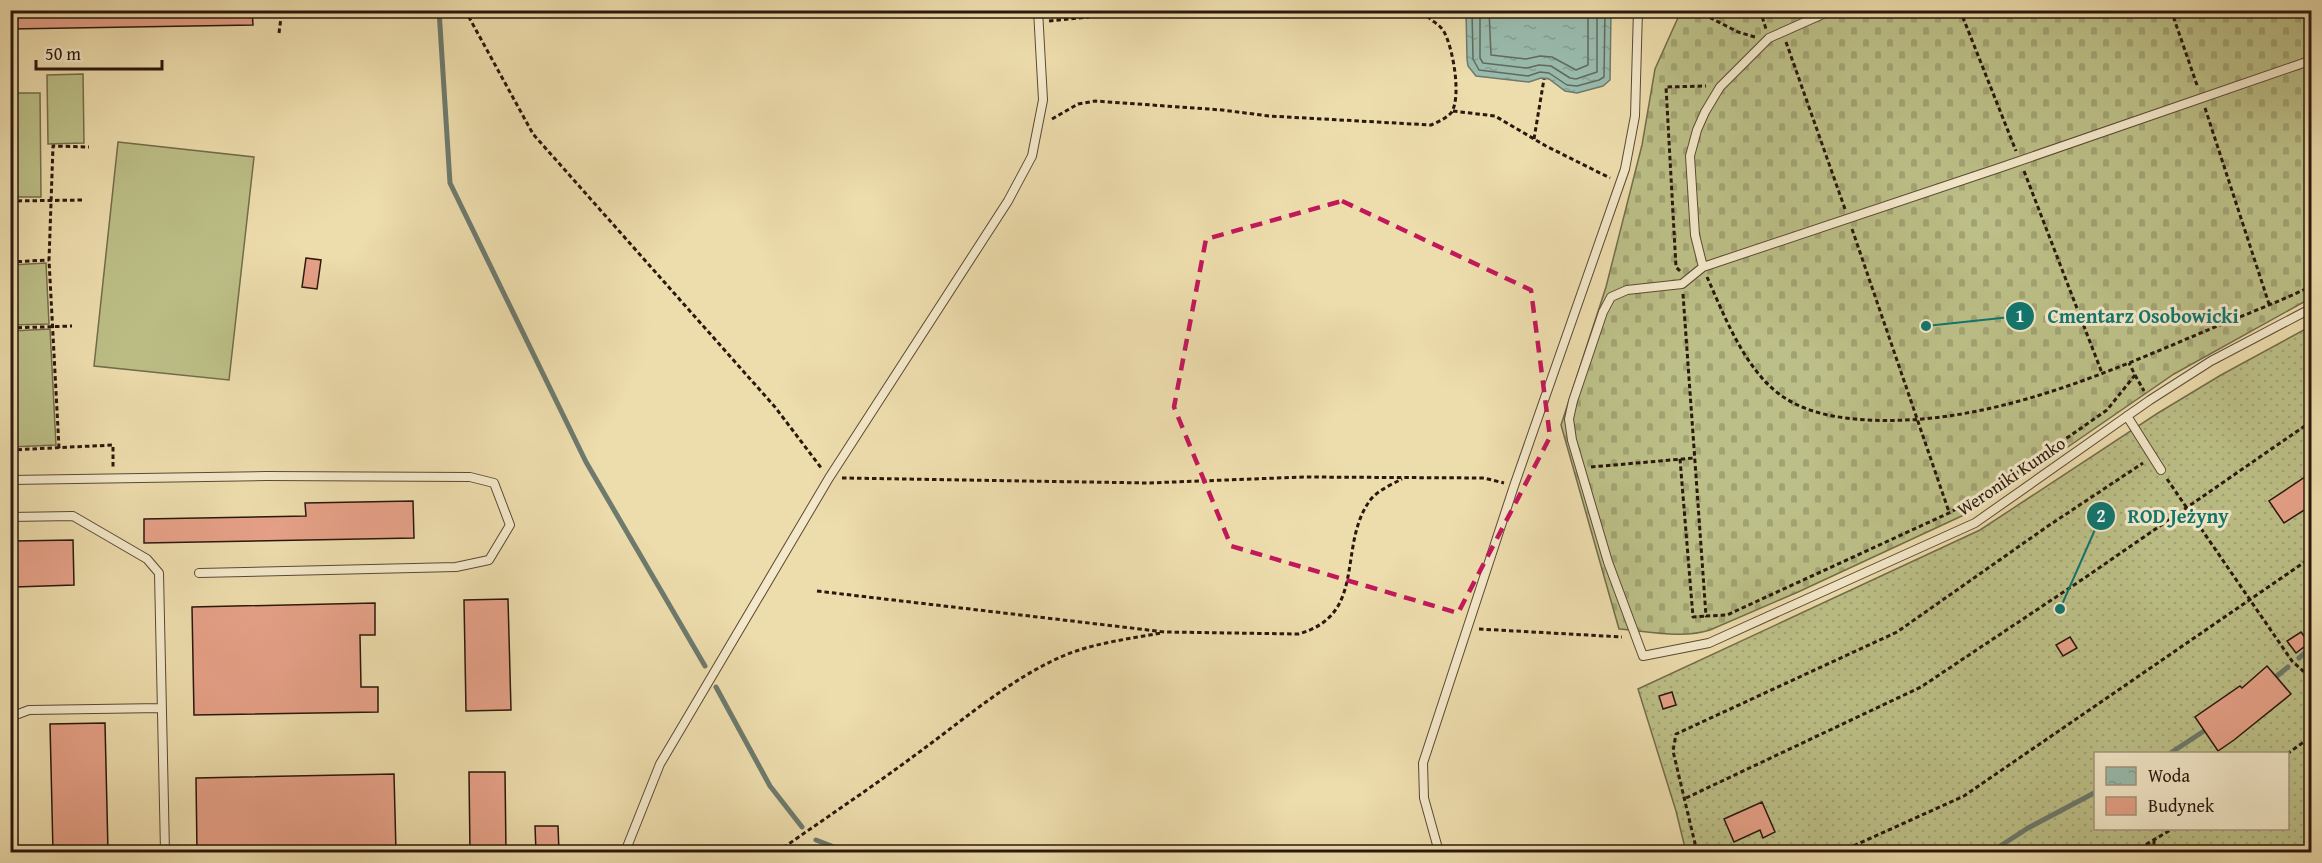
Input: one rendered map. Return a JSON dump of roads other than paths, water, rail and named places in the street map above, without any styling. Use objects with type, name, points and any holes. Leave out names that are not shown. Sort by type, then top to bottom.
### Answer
[{"type":"lane","points":[[624,852],[660,764],[829,478],[1008,201],[1032,156],[1043,100],[1038,10]]},
{"type":"lane","points":[[1438,852],[1424,798],[1423,763],[1514,486],[1625,169],[1635,117],[1638,10]]},
{"type":"lane","points":[[1832,10],[1769,38],[1720,87],[1705,112],[1690,156],[1695,235],[1703,267],[2312,60]]},
{"type":"lane","name":"Weroniki Kumko","points":[[1703,267],[1682,284],[1627,290],[1611,297],[1573,401],[1569,419],[1572,440],[1608,562],[1643,656],[1709,643],[1975,522],[2150,400],[2211,361],[2312,308]]},
{"type":"lane","points":[[2127,416],[2161,470]]},
{"type":"lane","points":[[10,480],[266,476],[471,477],[494,483],[510,525],[489,560],[456,567],[199,573]]},
{"type":"lane","points":[[10,517],[73,516],[147,559],[159,573],[165,852]]},
{"type":"lane","points":[[10,717],[29,710],[161,708]]},
{"type":"water","points":[[1466,11],[1611,11],[1610,80],[1603,86],[1577,93],[1565,91],[1549,79],[1541,78],[1529,82],[1476,76],[1468,66]]},
{"type":"waterway","points":[[439,10],[450,183],[586,462],[705,666]]},
{"type":"waterway","points":[[2299,658],[2312,647]]},
{"type":"waterway","points":[[2272,680],[2288,667]]},
{"type":"waterway","points":[[716,687],[770,786],[802,827]]},
{"type":"waterway","points":[[2172,752],[2210,727]]},
{"type":"waterway","points":[[1991,852],[2028,828],[2094,793]]},
{"type":"waterway","points":[[816,840],[847,852]]},
{"type":"place","name":"Cmentarz Osobowicki","points":[[1926,326]]},
{"type":"place","name":"ROD Jeżyny","points":[[2060,609]]}]
